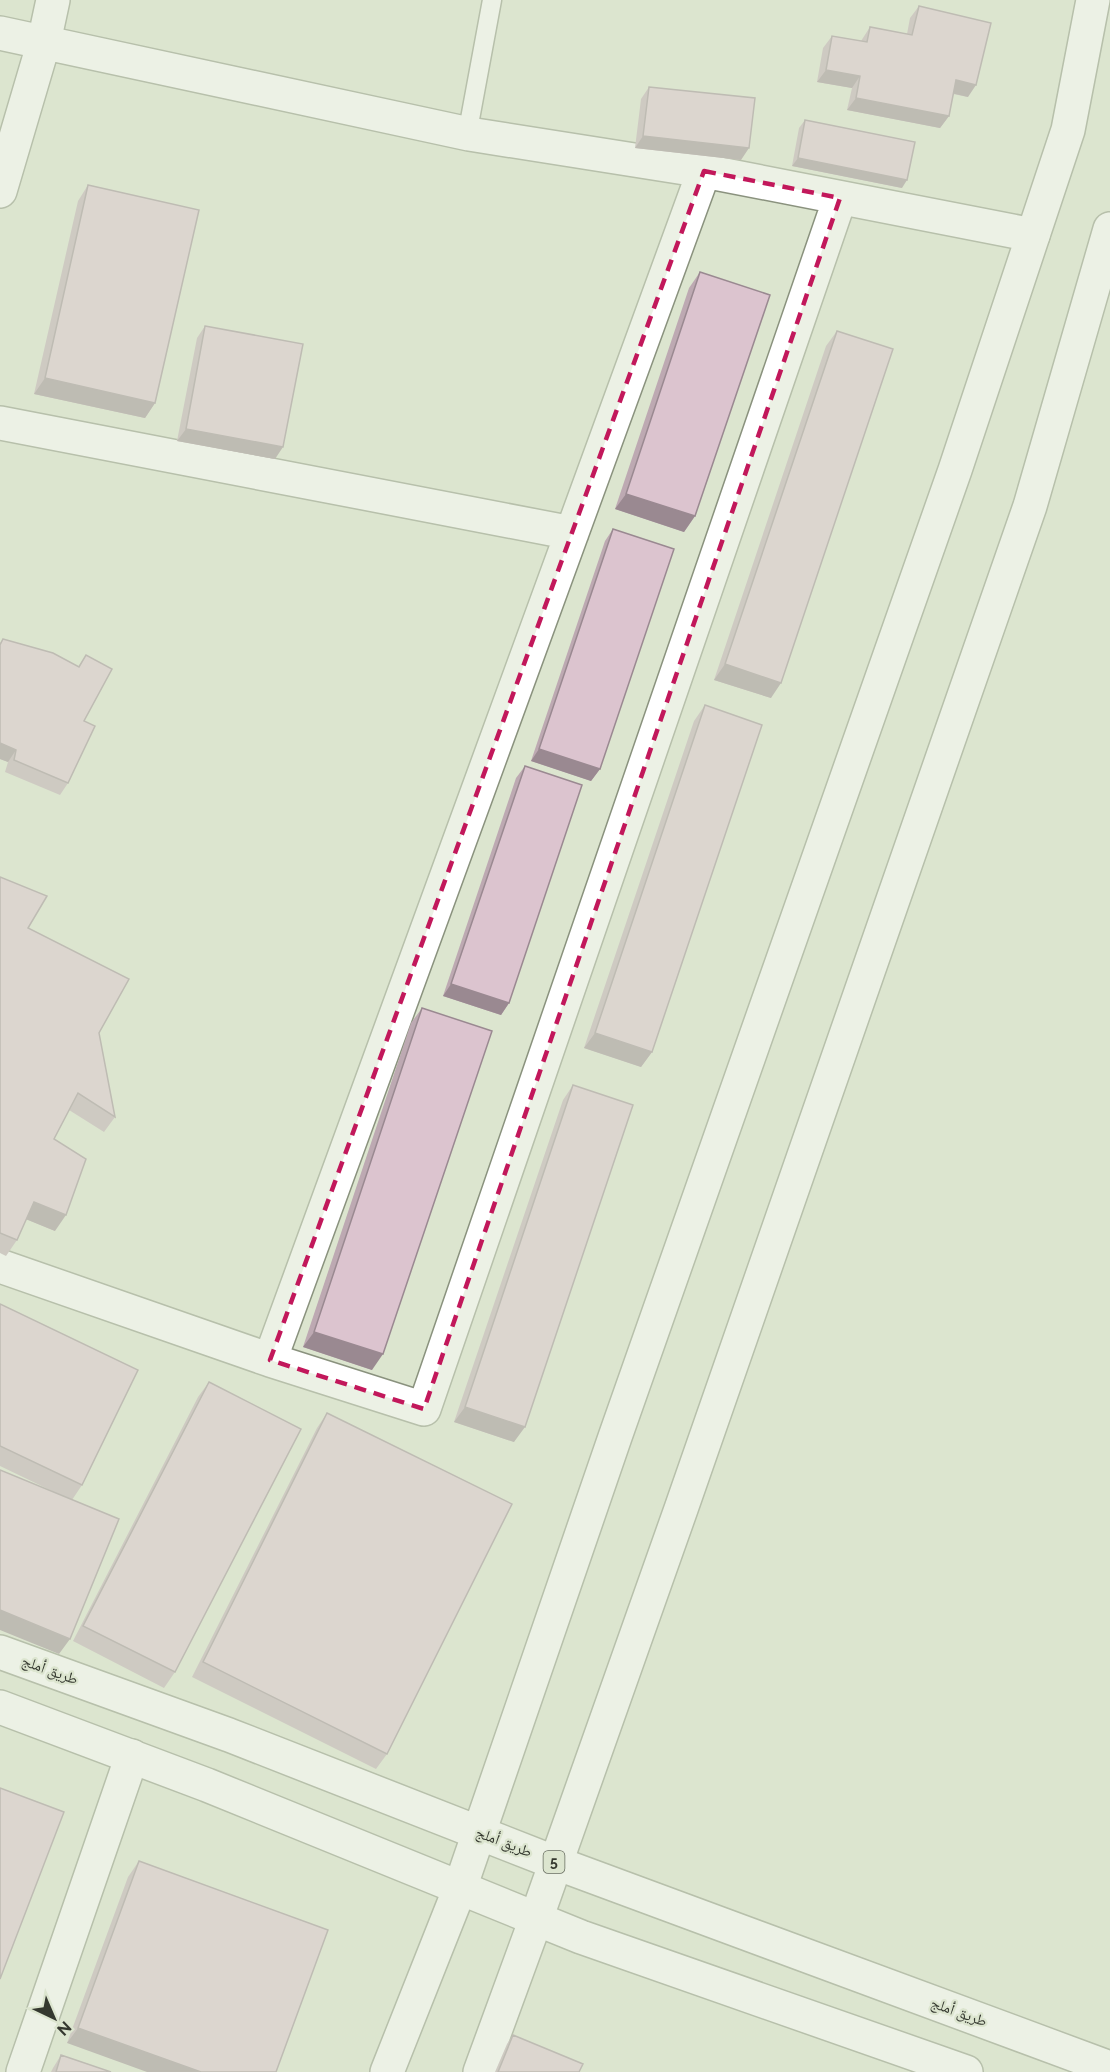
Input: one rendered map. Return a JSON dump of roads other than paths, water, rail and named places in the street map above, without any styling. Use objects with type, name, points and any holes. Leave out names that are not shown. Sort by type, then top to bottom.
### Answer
[{"type":"main road","points":[[0,191],[44,42],[52,0]]},
{"type":"main road","points":[[387,2072],[460,1888],[619,1426],[955,470],[1068,130],[1093,0]]},
{"type":"main road","points":[[0,33],[469,134],[704,171],[1033,235]]},
{"type":"main road","points":[[270,1360],[704,171]]},
{"type":"main road","points":[[0,1266],[270,1360],[424,1409],[840,198]]},
{"type":"main road","points":[[480,2072],[681,1509],[1029,506],[1110,230]]},
{"type":"main road","points":[[0,423],[572,533]]},
{"type":"main road","name":"طريق أملج","points":[[0,1652],[229,1735],[556,1863],[1110,2068]]},
{"type":"main road","points":[[0,1707],[207,1785],[581,1937],[966,2072]]},
{"type":"main road","points":[[23,2072],[132,1756]]},
{"type":"lane","points":[[469,134],[492,0]]}]
